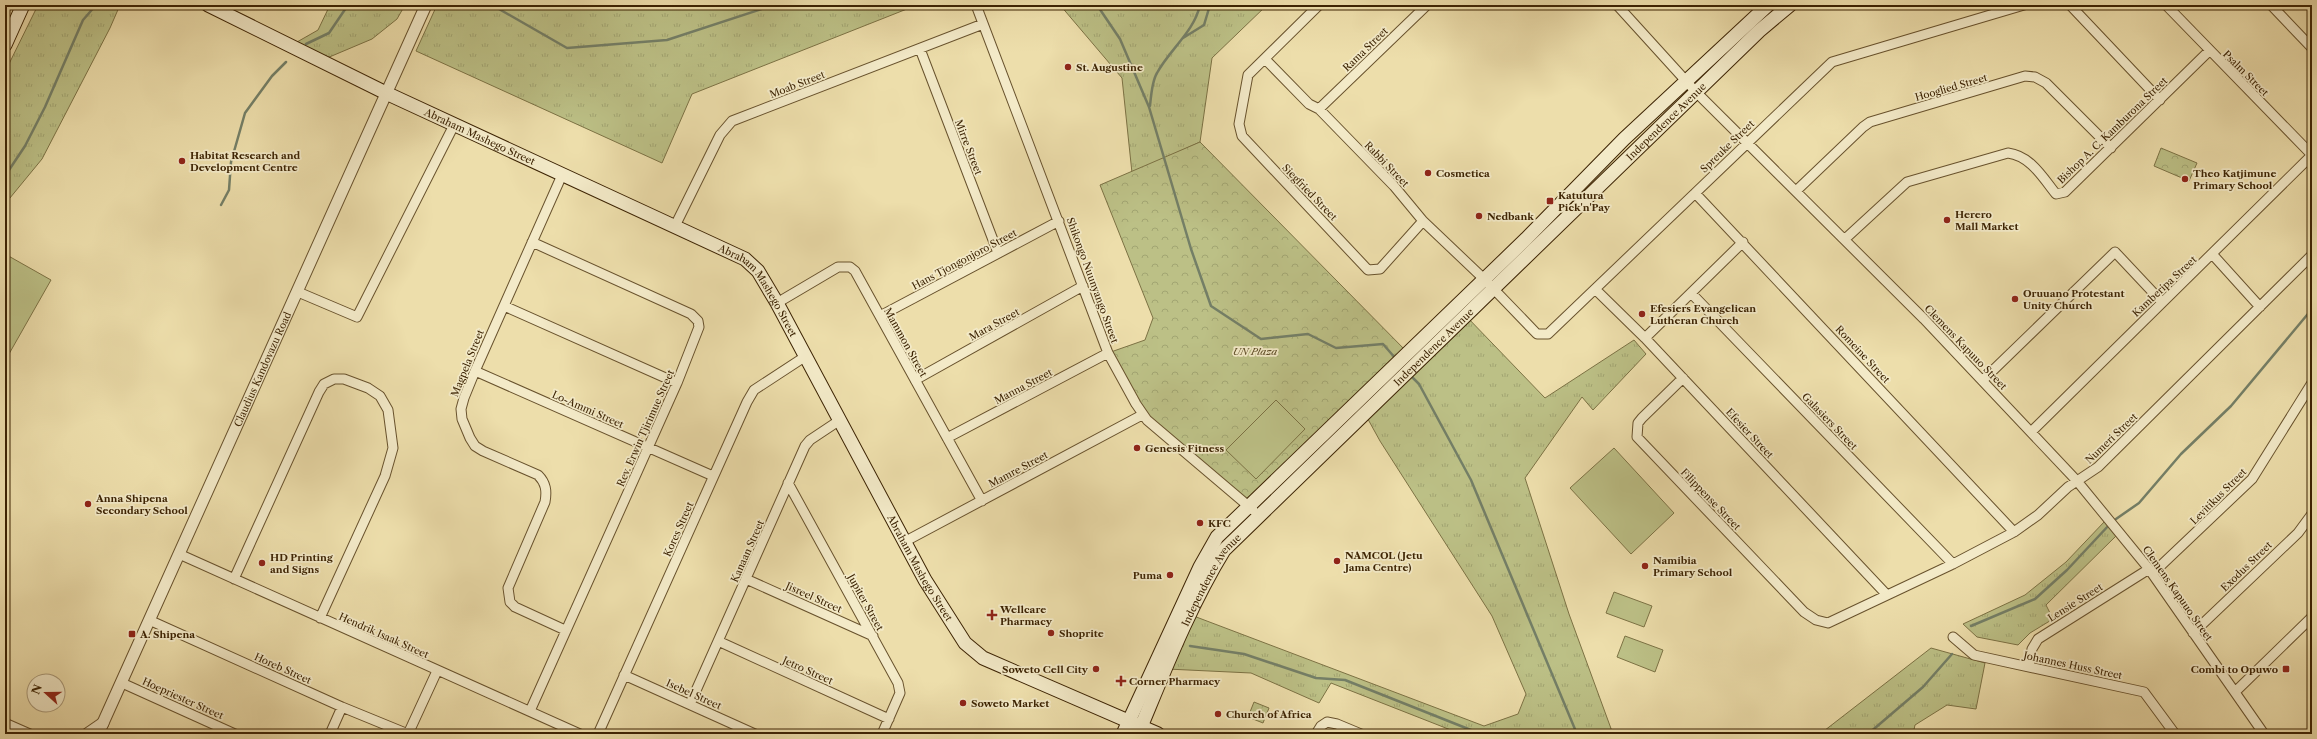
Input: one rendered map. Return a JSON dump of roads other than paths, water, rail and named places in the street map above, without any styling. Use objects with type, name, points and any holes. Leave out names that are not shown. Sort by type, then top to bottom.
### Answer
[{"type":"main road","points":[[6,42],[20,5]]},
{"type":"main road","points":[[6,42],[23,5]]},
{"type":"main road","name":"Abraham Mashego Street","points":[[208,5],[386,93],[745,259],[758,271],[777,303],[904,542],[965,643],[983,658],[1129,721],[1139,730],[1158,734]]},
{"type":"main road","name":"Independence Avenue","points":[[1123,734],[1212,544],[1248,506],[1382,386],[1418,362],[1488,283],[1624,139],[1768,5]]},
{"type":"main road","name":"Independence Avenue","points":[[1139,730],[1211,571],[1224,550],[1382,386],[1408,353],[1488,283],[1696,92],[1775,16],[1790,5]]},
{"type":"street","name":"Claudius Kandovazu Road","points":[[98,734],[426,5]]},
{"type":"street","name":"Shikongo Nuunyango Street","points":[[976,5],[1108,353],[1142,415],[1259,514]]},
{"type":"street","points":[[1265,58],[1319,5]]},
{"type":"street","name":"Rama Street","points":[[1319,109],[1427,5]]},
{"type":"street","name":"Clemens Kapuuo Street","points":[[1617,5],[1696,92],[1748,141],[1845,239],[1983,380],[2077,481],[2151,571],[2264,734]]},
{"type":"street","name":"Spreuke Street","points":[[1488,283],[1540,335],[1548,334],[1828,64],[1836,60],[2024,5]]},
{"type":"street","points":[[2070,5],[2160,100]]},
{"type":"street","name":"Psalm Street","points":[[2166,5],[2209,51],[2312,155]]},
{"type":"street","points":[[2273,5],[2312,48]]},
{"type":"street","name":"Moab Street","points":[[675,226],[720,135],[732,121],[983,24]]},
{"type":"street","name":"Mirre Street","points":[[920,49],[998,253]]},
{"type":"street","name":"Bishop A. C. Kamburona Street","points":[[1845,239],[1900,186],[1912,180],[2008,153],[2019,156],[2029,162],[2056,194],[2060,195],[2111,148],[2209,51]]},
{"type":"street","name":"Rabbi Street","points":[[1265,58],[1309,104],[1319,109],[1394,186],[1423,221],[1488,283]]},
{"type":"street","name":"Siegfried Street","points":[[1265,58],[1246,79],[1239,124],[1242,136],[1368,270],[1380,269],[1423,221]]},
{"type":"street","name":"Hooglied Street","points":[[1796,191],[1862,127],[1870,122],[2024,76],[2035,77],[2046,83],[2111,148]]},
{"type":"street","points":[[298,292],[357,317],[454,125]]},
{"type":"street","name":"Kamberipa Street","points":[[2031,432],[2162,302],[2213,255],[2312,155]]},
{"type":"street","name":"Magpela Street","points":[[562,175],[475,371],[464,398],[462,418],[475,446],[538,476],[543,481],[546,494],[545,502],[508,588],[510,602],[521,610],[565,630]]},
{"type":"street","name":"Romeine Street","points":[[1695,193],[1743,242],[2014,532]]},
{"type":"street","name":"Hans Tjongonjoro Street","points":[[880,316],[1059,221]]},
{"type":"street","name":"Rev. Erwin Tjirimue Street","points":[[530,711],[677,383],[698,334],[699,327],[696,317],[532,242]]},
{"type":"street","points":[[1645,338],[1743,242]]},
{"type":"street","points":[[1983,380],[2115,252],[2162,302]]},
{"type":"street","points":[[2213,255],[2260,307]]},
{"type":"street","name":"Numeri Street","points":[[1828,622],[1953,564],[2014,532],[2038,515],[2077,481],[2098,467],[2312,255]]},
{"type":"street","name":"Mammon Street","points":[[777,303],[844,266],[850,267],[858,275],[982,502]]},
{"type":"street","name":"Mara Street","points":[[915,380],[1083,286]]},
{"type":"street","name":"Efesier Street","points":[[1595,288],[1645,338],[1887,595]]},
{"type":"street","name":"Galasiers Street","points":[[1691,293],[1953,564]]},
{"type":"street","points":[[504,306],[677,383]]},
{"type":"street","name":"Manna Street","points":[[947,438],[1108,353]]},
{"type":"street","name":"Kores Street","points":[[598,734],[750,395],[754,390],[806,356]]},
{"type":"street","name":"Lo-Ammi Street","points":[[475,371],[714,476]]},
{"type":"street","name":"Filippense Street","points":[[1683,378],[1638,423],[1637,437],[1804,612],[1816,620],[1828,622]]},
{"type":"street","points":[[234,579],[324,384],[334,379],[358,383],[380,396],[388,410],[393,448],[385,476],[320,618]]},
{"type":"street","name":"Levitikus Street","points":[[2151,571],[2252,480],[2311,386]]},
{"type":"street","name":"Mamre Street","points":[[904,542],[982,502],[1142,415]]},
{"type":"street","name":"Kanaan Street","points":[[690,704],[807,443],[840,420]]},
{"type":"street","name":"Jupiter Street","points":[[788,483],[873,636],[900,688],[882,734]]},
{"type":"street","name":"Exodus Street","points":[[2193,633],[2298,533],[2312,514]]},
{"type":"street","name":"Hendrik Isaak Street","points":[[179,554],[580,734]]},
{"type":"street","name":"Lensie Street","points":[[2028,666],[2032,649],[2038,639],[2151,571]]},
{"type":"street","name":"Jisreel Street","points":[[746,578],[873,636]]},
{"type":"street","points":[[2235,692],[2312,616]]},
{"type":"street","name":"Horeb Street","points":[[149,620],[342,707],[408,734]]},
{"type":"street","name":"Johannes Huss Street","points":[[1953,637],[1974,654],[2144,692],[2175,734]]},
{"type":"street","name":"Jetro Street","points":[[718,641],[889,718]]},
{"type":"street","points":[[408,734],[437,671]]},
{"type":"street","name":"Isebel Street","points":[[624,675],[755,734]]},
{"type":"street","name":"Hoepriester Street","points":[[122,683],[235,734]]},
{"type":"street","points":[[330,734],[342,707]]},
{"type":"street","points":[[1316,734],[1321,726],[1327,722],[1337,724],[1361,734]]},
{"type":"street","points":[[5,723],[30,734]]},
{"type":"street","points":[[87,734],[103,723]]},
{"type":"waterway","points":[[5,176],[25,146],[45,107],[83,20],[96,5]]},
{"type":"waterway","points":[[306,44],[329,33],[348,5]]},
{"type":"waterway","points":[[379,5],[386,8],[403,5]]},
{"type":"waterway","points":[[492,5],[567,48],[667,40],[774,5]]},
{"type":"waterway","points":[[1097,5],[1120,39],[1149,107],[1191,249],[1211,306],[1261,339],[1308,334],[1336,348],[1383,344],[1396,359]]},
{"type":"waterway","points":[[1150,106],[1155,76],[1162,64],[1193,24],[1200,5]]},
{"type":"waterway","points":[[1183,38],[1204,25],[1210,5]]},
{"type":"waterway","points":[[221,205],[229,190],[231,162],[245,113],[272,76],[286,62]]},
{"type":"waterway","points":[[2116,519],[2139,503],[2181,454],[2231,406],[2312,309]]},
{"type":"waterway","points":[[1410,375],[1419,384],[1471,480],[1577,734]]},
{"type":"waterway","points":[[1971,626],[2035,599],[2067,570],[2110,524]]},
{"type":"waterway","points":[[1190,646],[1244,654],[1316,678],[1345,680],[1481,734]]},
{"type":"waterway","points":[[1868,734],[1923,687],[1952,654]]},
{"type":"place","name":"St. Augustine","points":[[1068,67]]},
{"type":"place","name":"Habitat Research and Development Centre","points":[[182,161]]},
{"type":"place","name":"Cosmetica","points":[[1428,173]]},
{"type":"place","name":"Theo Katjimune Primary School","points":[[2185,179]]},
{"type":"place","name":"Katutura Pick'n'Pay","points":[[1550,201]]},
{"type":"place","name":"Nedbank","points":[[1479,216]]},
{"type":"place","name":"Herero Mall Market","points":[[1947,220]]},
{"type":"place","name":"Oruuano Protestant Unity Church","points":[[2015,299]]},
{"type":"place","name":"Efesiers Evangelican Lutheran Church","points":[[1642,314]]},
{"type":"place","name":"Genesis Fitness","points":[[1137,448]]},
{"type":"place","name":"Anna Shipena Secondary School","points":[[88,504]]},
{"type":"place","name":"KFC","points":[[1200,523]]},
{"type":"place","name":"NAMCOL (Jetu Jama Centre)","points":[[1337,561]]},
{"type":"place","name":"HD Printing and Signs","points":[[262,563]]},
{"type":"place","name":"Namibia Primary School","points":[[1645,566]]},
{"type":"place","name":"Puma","points":[[1170,575]]},
{"type":"place","name":"Wellcare Pharmacy","points":[[992,615]]},
{"type":"place","name":"Shoprite","points":[[1051,633]]},
{"type":"place","name":"A. Shipena","points":[[132,634]]},
{"type":"place","name":"Soweto Cell City","points":[[1096,669]]},
{"type":"place","name":"Combi to Opuwo","points":[[2286,669]]},
{"type":"place","name":"Corner Pharmacy","points":[[1121,681]]},
{"type":"place","name":"Soweto Market","points":[[963,703]]},
{"type":"place","name":"Church of Africa","points":[[1218,714]]},
{"type":"park label","name":"UN Plaza","points":[[1255,351]]}]
